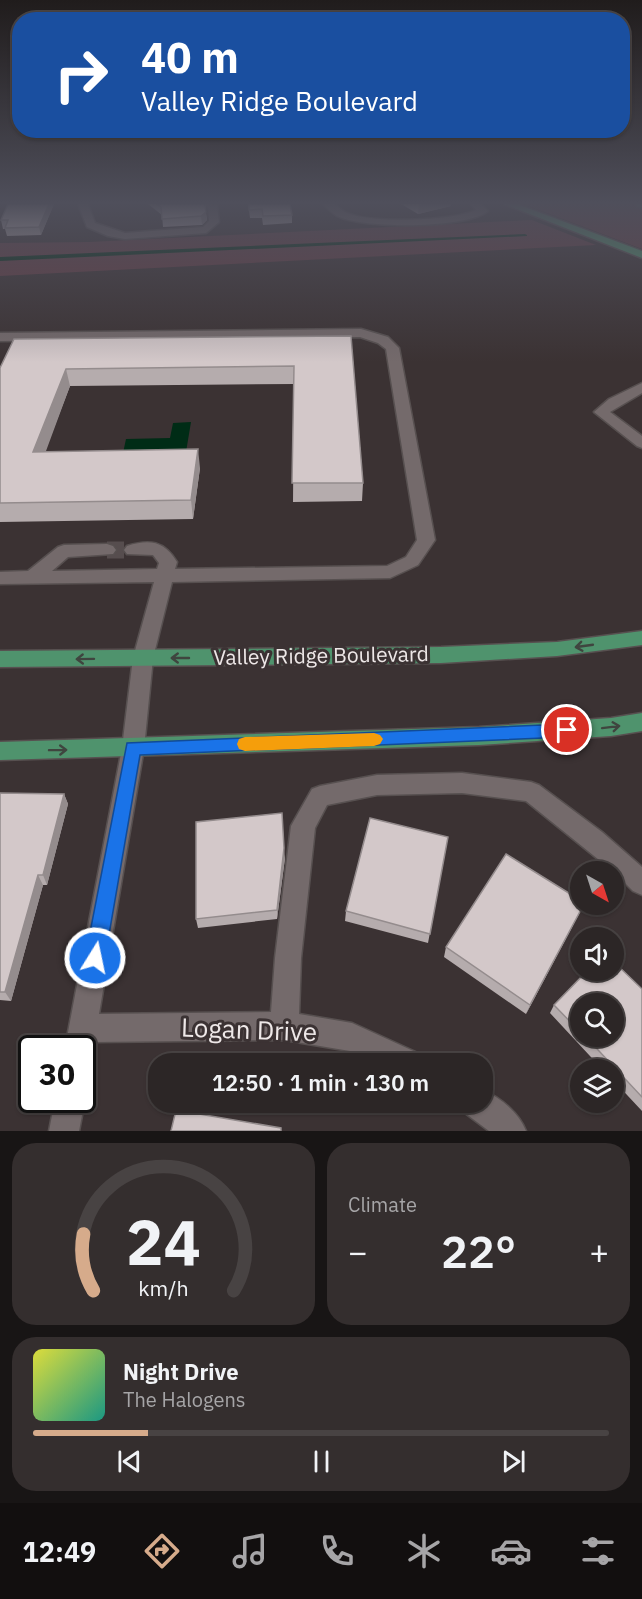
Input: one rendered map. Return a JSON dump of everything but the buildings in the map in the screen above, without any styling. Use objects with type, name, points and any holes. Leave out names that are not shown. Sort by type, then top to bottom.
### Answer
[{"type":"main road","name":"Valley Ridge Boulevard","points":[[0,660],[441,655],[557,650],[642,638]]},
{"type":"main road","points":[[0,751],[479,736],[611,727],[642,722]]},
{"type":"street","points":[[0,338],[361,333],[384,340],[392,348],[426,540],[412,561],[390,572],[0,578]]},
{"type":"street","points":[[642,387],[601,412],[642,443]]},
{"type":"street","points":[[82,1035],[133,748],[143,658],[168,561],[158,549],[132,550]]},
{"type":"street","points":[[32,578],[64,551],[107,550]]},
{"type":"street","points":[[284,1026],[288,958],[303,826],[320,796],[377,785],[462,783],[531,792],[594,840],[642,883]]},
{"type":"street","name":"Logan Drive","points":[[96,1037],[284,1026],[352,1037],[386,1053]]},
{"type":"street","points":[[64,1131],[67,1113]]},
{"type":"street","points":[[492,1113],[511,1131]]},
{"type":"shaded area","points":[[0,257],[370,257],[0,276]]},
{"type":"shaded area","points":[[191,422],[186,452],[123,453],[126,439],[170,438],[173,423]]},
{"type":"waterway","points":[[0,259],[49,257]]},
{"type":"tunnel","points":[[107,550],[133,550]]},
{"type":"slow traffic","points":[[245,744],[374,739]]},
{"type":"route","points":[[95,958],[133,748],[479,736],[567,730]]}]
